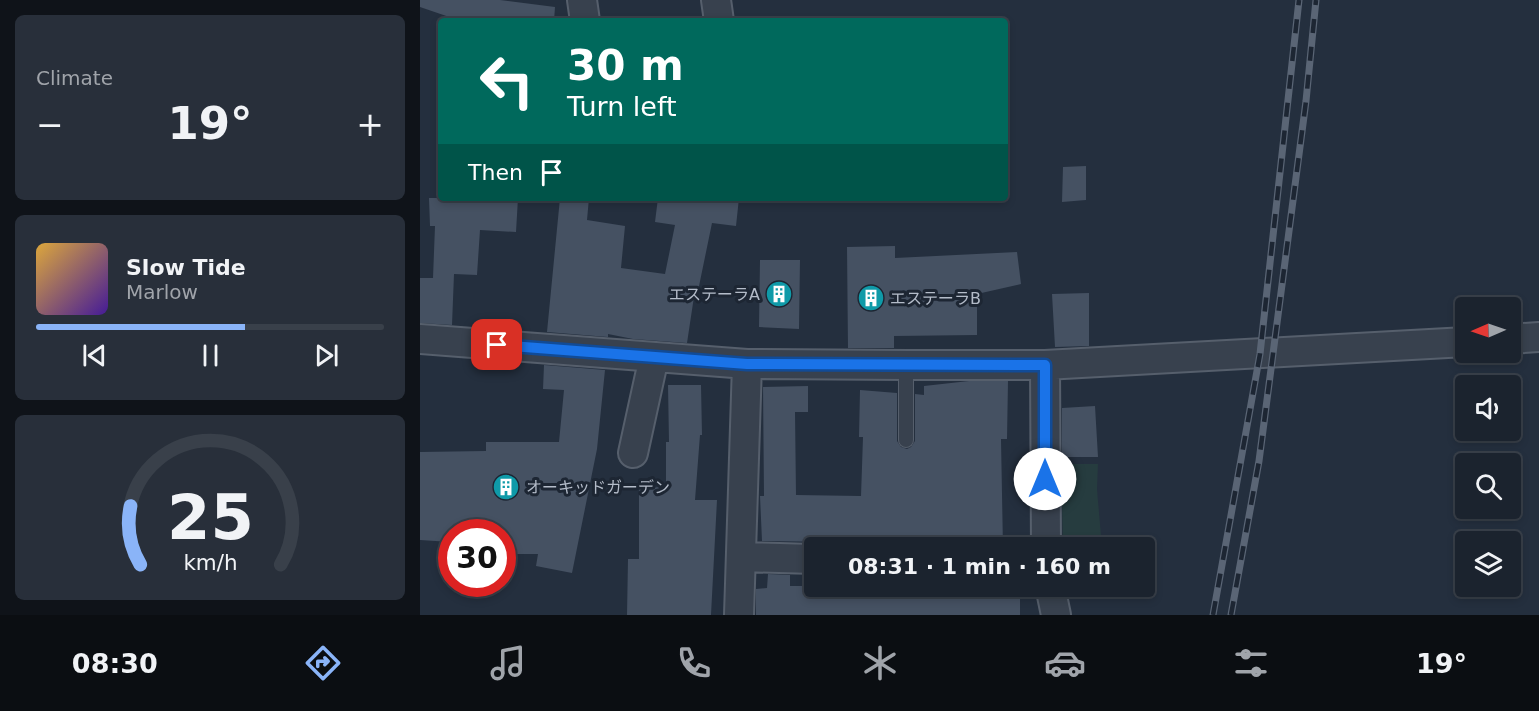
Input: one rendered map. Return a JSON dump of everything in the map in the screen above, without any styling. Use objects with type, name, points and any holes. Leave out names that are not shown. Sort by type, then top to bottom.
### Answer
[{"type":"street","points":[[582,0],[585,18]]},
{"type":"street","points":[[716,0],[719,18]]},
{"type":"street","points":[[1521,338],[1539,337]]},
{"type":"street","points":[[420,339],[747,364],[906,365],[1045,365],[1455,343]]},
{"type":"street","points":[[633,453],[654,357]]},
{"type":"street","points":[[739,615],[747,364]]},
{"type":"street","points":[[1045,365],[1046,537]]},
{"type":"street","points":[[741,557],[804,559]]},
{"type":"street","points":[[1052,597],[1056,615]]},
{"type":"lane","points":[[906,365],[906,440]]},
{"type":"green space","points":[[1061,464],[1098,464],[1097,489],[1101,537],[1063,537]]},
{"type":"building","points":[[420,0],[500,0],[555,7],[554,18],[452,18],[420,7]]},
{"type":"building","points":[[1086,166],[1086,200],[1062,202],[1063,167]]},
{"type":"building","points":[[429,198],[438,198],[438,201],[518,201],[516,232],[480,230],[477,275],[454,274],[452,325],[420,323],[420,278],[433,278],[435,226],[430,226]]},
{"type":"building","points":[[560,201],[589,201],[587,220],[625,226],[621,268],[665,274],[675,225],[655,222],[658,201],[739,201],[736,226],[712,223],[698,291],[695,290],[687,343],[633,339],[608,334],[608,337],[547,332]]},
{"type":"building","points":[[895,246],[895,258],[1017,252],[1021,284],[977,294],[977,335],[894,336],[894,348],[848,348],[847,247]]},
{"type":"building","name":"エステーラA","points":[[760,260],[800,260],[799,329],[759,327]]},
{"type":"building","points":[[1089,293],[1089,346],[1055,347],[1052,294]]},
{"type":"building","points":[[544,365],[605,370],[597,449],[572,573],[536,566],[538,554],[516,554],[516,519],[438,519],[438,541],[420,540],[420,452],[486,451],[486,442],[559,442],[564,390],[543,389]]},
{"type":"building","points":[[969,381],[1008,381],[1007,439],[1001,439],[1003,537],[804,537],[804,542],[762,541],[760,496],[764,496],[763,387],[808,386],[808,412],[795,412],[796,495],[861,496],[863,437],[859,437],[860,390],[897,393],[897,441],[901,447],[907,449],[915,441],[915,394],[924,395],[924,386]]},
{"type":"building","points":[[668,385],[701,385],[702,435],[700,435],[695,500],[717,500],[711,615],[627,615],[628,559],[639,559],[639,488],[666,487],[666,442],[669,442]]},
{"type":"building","points":[[1095,406],[1098,457],[1062,457],[1062,408]]},
{"type":"building","points":[[768,574],[790,575],[790,586],[804,586],[804,597],[1020,597],[1020,615],[756,615],[756,589],[767,588]]},
{"type":"railway","points":[[1213,615],[1260,354],[1299,0]]},
{"type":"railway","points":[[1231,615],[1259,461],[1306,101],[1316,0]]},
{"type":"place","name":"エステーラA","points":[[779,294]]},
{"type":"place","name":"エステーラB","points":[[871,298]]},
{"type":"place","name":"オーキッドガーデン","points":[[506,487]]},
{"type":"route","points":[[497,345],[747,364],[1045,365],[1045,479]]}]
